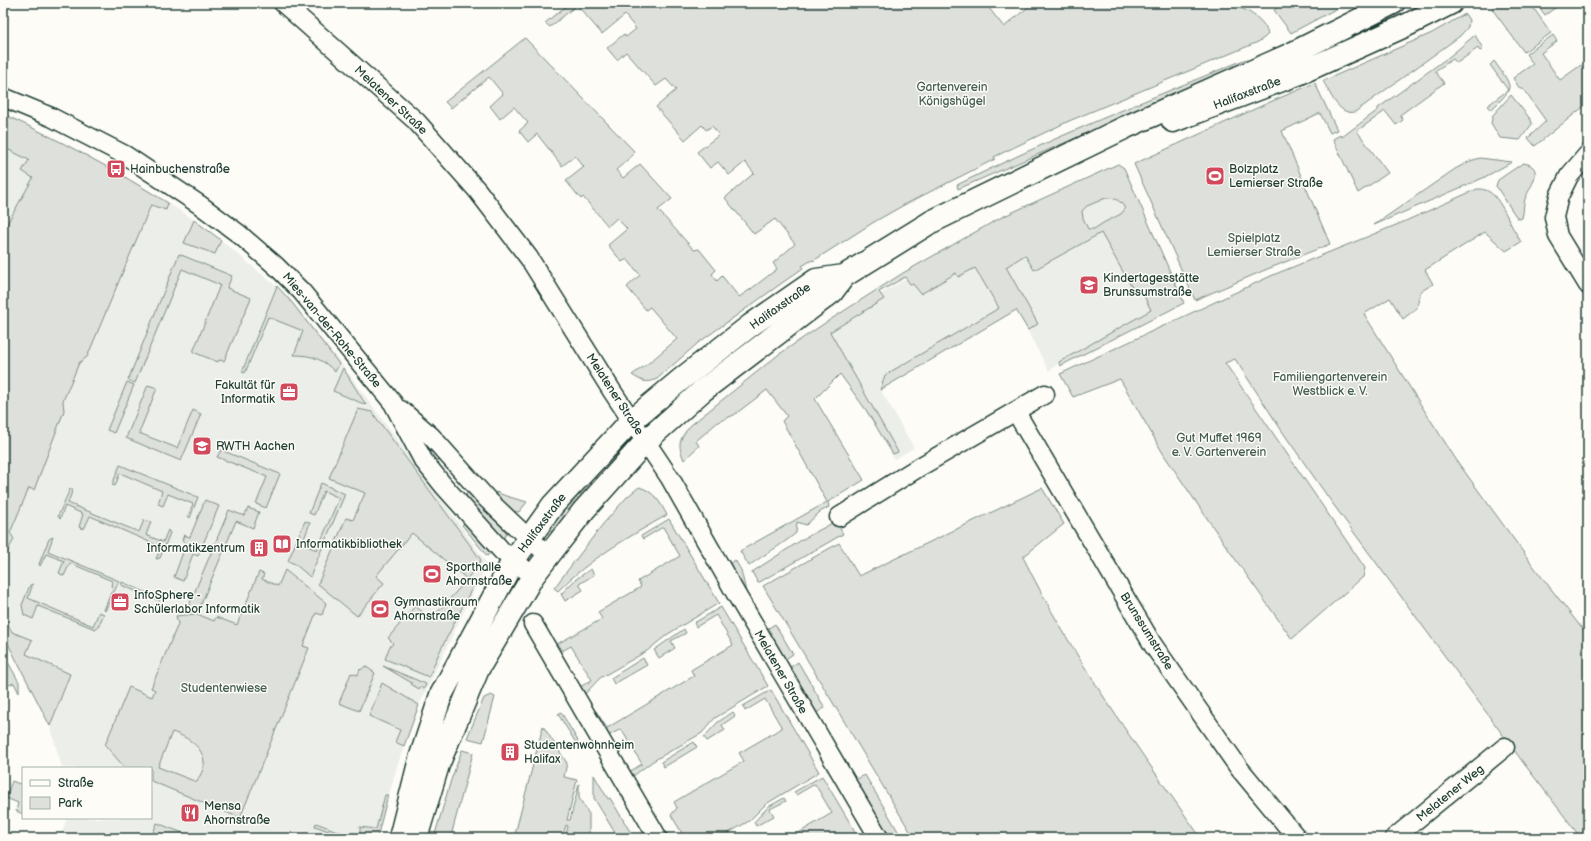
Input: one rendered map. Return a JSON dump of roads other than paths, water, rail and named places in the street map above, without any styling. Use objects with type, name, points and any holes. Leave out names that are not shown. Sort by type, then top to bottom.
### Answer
[{"type":"main road","name":"Halifaxstraße","points":[[416,838],[438,765],[478,669],[533,576],[584,510],[646,441],[702,390],[832,292],[844,276],[930,222],[1126,127],[1289,55],[1393,3]]},
{"type":"main road","name":"Halifaxstraße","points":[[1037,171],[1298,74],[1407,25],[1451,3]]},
{"type":"main road","name":"Halifaxstraße","points":[[400,838],[420,759],[441,695],[514,561],[553,505],[631,421],[684,377],[752,325],[816,280],[844,276]]},
{"type":"street","name":"Melatener Straße","points":[[283,3],[416,121],[477,190],[529,258],[631,421],[670,478],[879,838]]},
{"type":"street","name":"Mies-van-der-Rohe-Straße","points":[[3,96],[51,117],[125,155],[194,201],[239,234],[276,266],[302,292],[393,403],[431,436],[487,499],[529,539],[549,555]]},
{"type":"street","points":[[1588,154],[1569,176],[1559,196],[1554,217],[1558,236],[1588,285]]},
{"type":"street","points":[[839,517],[916,469],[1045,394]]},
{"type":"street","name":"Mies-van-der-Rohe-Straße","points":[[393,403],[423,460],[484,533],[514,561],[533,576]]},
{"type":"street","name":"Brunssumstraße","points":[[1016,412],[1153,645],[1239,768],[1297,838]]},
{"type":"street","points":[[533,624],[658,838]]},
{"type":"street","name":"Melatener Weg","points":[[1394,838],[1505,747]]},
{"type":"place","name":"Hainbuchenstraße","points":[[116,169]]},
{"type":"place","name":"Bolzplatz Lemierser Straße","points":[[1215,176]]},
{"type":"place","name":"Kindertagesstätte Brunssumstraße","points":[[1089,285]]},
{"type":"place","name":"Fakultät für Informatik","points":[[289,392]]},
{"type":"place","name":"RWTH Aachen","points":[[202,446]]},
{"type":"place","name":"Informatikbibliothek","points":[[282,544]]},
{"type":"place","name":"Informatikzentrum","points":[[259,548]]},
{"type":"place","name":"Sporthalle Ahornstraße","points":[[432,574]]},
{"type":"place","name":"InfoSphere - Schülerlabor Informatik","points":[[120,602]]},
{"type":"place","name":"Gymnastikraum Ahornstraße","points":[[380,609]]},
{"type":"place","name":"Studentenwohnheim Halifax","points":[[510,752]]},
{"type":"place","name":"Mensa Ahornstraße","points":[[190,813]]},
{"type":"park label","name":"Gartenverein Königshügel","points":[[952,94]]},
{"type":"park label","name":"Spielplatz Lemierser Straße","points":[[1254,245]]},
{"type":"park label","name":"Familiengartenverein Westblick e. V.","points":[[1330,384]]},
{"type":"park label","name":"Gut Muffet 1969 e. V. Gartenverein","points":[[1219,445]]},
{"type":"park label","name":"Studentenwiese","points":[[224,688]]}]
